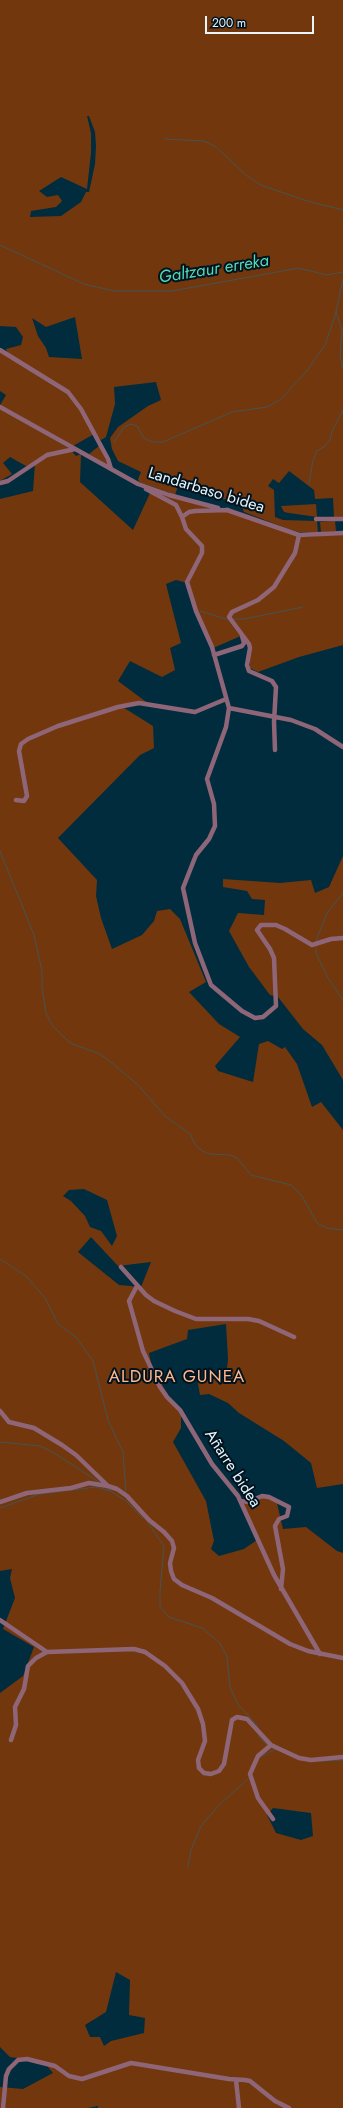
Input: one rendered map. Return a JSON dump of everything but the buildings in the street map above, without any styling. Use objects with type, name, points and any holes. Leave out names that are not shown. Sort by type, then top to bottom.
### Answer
[{"type":"street","points":[[0,350],[68,392],[81,409],[108,459],[111,469]]},
{"type":"street","name":"Landarbaso bidea","points":[[0,407],[138,484],[169,495],[228,510],[299,535],[343,533]]},
{"type":"street","points":[[0,483],[8,481],[48,455],[75,449]]},
{"type":"street","points":[[138,484],[176,506],[186,529],[202,546],[202,553],[187,582],[214,655],[228,708],[226,727],[207,779],[214,804],[215,826],[209,839],[196,855],[183,888],[195,943],[210,985],[250,1017],[263,1017],[276,1006],[276,976],[274,958],[270,949],[257,930],[261,925],[276,925],[312,945],[331,939],[343,938]]},
{"type":"street","points":[[182,517],[189,512],[195,511],[228,510]]},
{"type":"street","points":[[316,519],[343,519]]},
{"type":"street","points":[[275,750],[276,691],[274,683],[249,671],[247,665],[250,648],[242,634],[230,620],[230,615],[240,607],[258,600],[274,587],[295,553],[299,535]]},
{"type":"street","points":[[214,655],[242,646],[244,643],[242,634]]},
{"type":"street","points":[[16,800],[24,800],[27,796],[19,751],[21,744],[28,739],[58,726],[118,707],[139,703],[195,712],[226,699]]},
{"type":"street","points":[[228,708],[291,720],[315,729],[343,747]]},
{"type":"street","points":[[121,1267],[137,1286],[154,1301],[196,1319],[248,1319],[267,1323],[294,1337]]},
{"type":"street","name":"Añarre bidea","points":[[137,1286],[129,1298],[142,1345],[160,1387],[167,1397],[180,1410],[212,1464],[230,1484],[241,1500],[281,1589],[320,1654]]},
{"type":"street","points":[[0,1411],[9,1422],[34,1428],[76,1455],[108,1486]]},
{"type":"street","points":[[0,1502],[38,1490],[71,1488],[89,1483],[117,1489],[127,1496],[149,1520],[170,1538],[174,1548],[170,1563],[170,1571],[174,1579],[182,1585],[212,1598],[290,1644],[320,1654],[343,1658]]},
{"type":"street","points":[[241,1500],[248,1502],[262,1496],[269,1497],[289,1507],[287,1516],[279,1519],[275,1526],[283,1569],[281,1589]]},
{"type":"street","points":[[0,1620],[47,1652]]},
{"type":"street","points":[[11,1740],[16,1725],[15,1707],[24,1689],[28,1666],[36,1658],[47,1652],[134,1649],[145,1652],[165,1666],[182,1683],[198,1708],[204,1724],[205,1741],[198,1760],[199,1768],[204,1773],[211,1774],[219,1771],[224,1764],[234,1718],[240,1717],[247,1719],[271,1745],[299,1758],[311,1760],[343,1757]]},
{"type":"street","points":[[271,1745],[258,1756],[250,1774],[258,1798],[273,1819]]},
{"type":"street","points":[[3,2108],[6,2076],[14,2062],[27,2059],[55,2066],[69,2076],[82,2080],[130,2063],[250,2081],[275,2101],[289,2108]]},
{"type":"street","points":[[236,2080],[239,2108]]},
{"type":"shaded area","points":[[0,0],[343,0],[343,518],[334,518],[333,498],[315,499],[314,490],[289,471],[279,483],[273,479],[268,486],[274,490],[275,517],[283,520],[317,521],[318,533],[298,532],[283,527],[244,512],[241,504],[178,486],[175,495],[139,482],[138,479],[141,472],[118,461],[112,449],[110,438],[118,427],[148,406],[161,400],[156,382],[114,387],[115,404],[106,437],[101,440],[94,434],[73,446],[0,405],[6,395],[0,391],[0,352],[8,354],[6,349],[21,345],[23,337],[16,327],[0,326]],"holes":[[[87,116],[89,116],[95,132],[96,146],[95,164],[89,192],[86,192],[81,202],[61,216],[30,217],[31,211],[56,207],[62,201],[58,195],[47,197],[39,191],[61,177],[87,189],[91,153],[91,133]],[[75,317],[82,359],[49,357],[46,348],[38,336],[32,318],[46,327]]]},
{"type":"shaded area","points":[[0,408],[69,448],[76,456],[81,454],[80,482],[133,530],[151,491],[240,515],[303,537],[343,534],[343,645],[299,657],[258,672],[250,668],[249,645],[243,635],[211,649],[188,583],[176,580],[166,584],[181,643],[170,648],[175,670],[162,677],[130,661],[118,681],[149,704],[121,706],[153,726],[154,748],[140,755],[58,838],[97,880],[96,896],[101,918],[112,949],[142,935],[154,921],[157,911],[170,909],[180,919],[206,982],[189,992],[219,1024],[240,1037],[215,1066],[218,1071],[253,1082],[259,1044],[268,1041],[282,1049],[285,1047],[297,1064],[312,1107],[321,1102],[343,1130],[343,1484],[317,1488],[311,1463],[284,1441],[239,1413],[228,1403],[209,1394],[200,1395],[197,1378],[226,1379],[228,1359],[226,1324],[188,1330],[187,1339],[149,1353],[152,1368],[181,1416],[181,1428],[173,1442],[206,1501],[214,1541],[211,1549],[219,1556],[244,1549],[257,1540],[242,1505],[261,1497],[276,1499],[283,1529],[306,1527],[337,1551],[343,1553],[343,2108],[98,2108],[98,2106],[88,2108],[0,2108],[0,2087],[23,2089],[53,2073],[44,2062],[10,2057],[0,2047],[0,1693],[23,1676],[34,1647],[3,1629],[15,1598],[10,1578],[12,1569],[0,1571],[0,499],[33,491],[35,463],[26,466],[10,457],[3,463],[12,474],[0,481]],"holes":[[[84,1189],[107,1200],[117,1236],[112,1246],[101,1231],[90,1227],[85,1216],[71,1201],[63,1196],[69,1190]],[[91,1237],[118,1266],[151,1262],[141,1287],[119,1285],[78,1252]],[[273,1808],[311,1813],[313,1836],[301,1840],[276,1833],[267,1815]],[[116,1972],[130,1980],[129,2015],[145,2018],[144,2033],[111,2041],[104,2046],[100,2037],[90,2037],[85,2025],[106,2012]]]},
{"type":"shaded area","points":[[99,446],[104,456],[108,465],[89,454]]},
{"type":"shaded area","points":[[316,504],[317,517],[284,512],[281,506]]},
{"type":"shaded area","points":[[335,521],[336,531],[321,532],[320,522]]},
{"type":"shaded area","points":[[343,856],[343,1080],[322,1045],[303,1029],[278,997],[270,995],[249,967],[229,931],[238,913],[264,915],[265,900],[252,899],[247,891],[223,887],[223,879],[280,883],[311,880],[315,893],[329,887]]},
{"type":"waterway","points":[[165,139],[204,141],[216,147],[247,176],[261,185],[307,201],[343,210]]},
{"type":"waterway","name":"Galtzaur erreka","points":[[0,245],[84,284],[114,291],[172,291],[299,268],[327,275],[343,272]]},
{"type":"waterway","points":[[114,442],[124,427],[131,424],[137,426],[144,438],[152,442],[163,442],[232,412],[267,407],[281,399],[306,372],[325,345],[335,316],[343,279]]},
{"type":"waterway","points":[[336,312],[342,330],[340,356],[343,369]]},
{"type":"waterway","points":[[309,484],[313,460],[317,451],[325,446],[330,440],[332,431],[343,410]]},
{"type":"waterway","points":[[233,619],[244,619],[303,607]]},
{"type":"waterway","points":[[200,611],[226,619]]},
{"type":"waterway","points":[[0,851],[34,935],[42,971],[42,988],[46,1013],[52,1025],[70,1043],[100,1054],[112,1063],[138,1085],[165,1116],[190,1134],[195,1144],[202,1151],[210,1154],[230,1155],[237,1158],[251,1175],[291,1185],[302,1196],[317,1223],[327,1228],[343,1230]]},
{"type":"waterway","points":[[316,941],[327,913],[343,893]]},
{"type":"waterway","points":[[316,948],[316,953],[328,978],[343,1000]]},
{"type":"waterway","points":[[0,1259],[26,1276],[45,1298],[59,1325],[76,1337],[93,1361],[108,1420],[123,1452],[126,1493]]},
{"type":"waterway","points":[[0,1442],[40,1446],[51,1451],[99,1482]]},
{"type":"waterway","points":[[0,1508],[40,1494],[96,1487],[110,1491]]},
{"type":"waterway","points":[[106,1488],[126,1501],[143,1518]]},
{"type":"waterway","points":[[148,1523],[164,1546],[160,1607],[169,1617],[202,1628],[220,1643],[227,1657],[230,1687],[238,1705],[258,1727]]},
{"type":"waterway","points":[[258,1736],[267,1745]]},
{"type":"waterway","points":[[259,1758],[275,1749]]},
{"type":"waterway","points":[[321,1761],[343,1760]]},
{"type":"waterway","points":[[188,1867],[191,1850],[201,1826],[219,1805],[249,1778]]},
{"type":"district","name":"ALDURA GUNEA","points":[[177,1378]]}]
